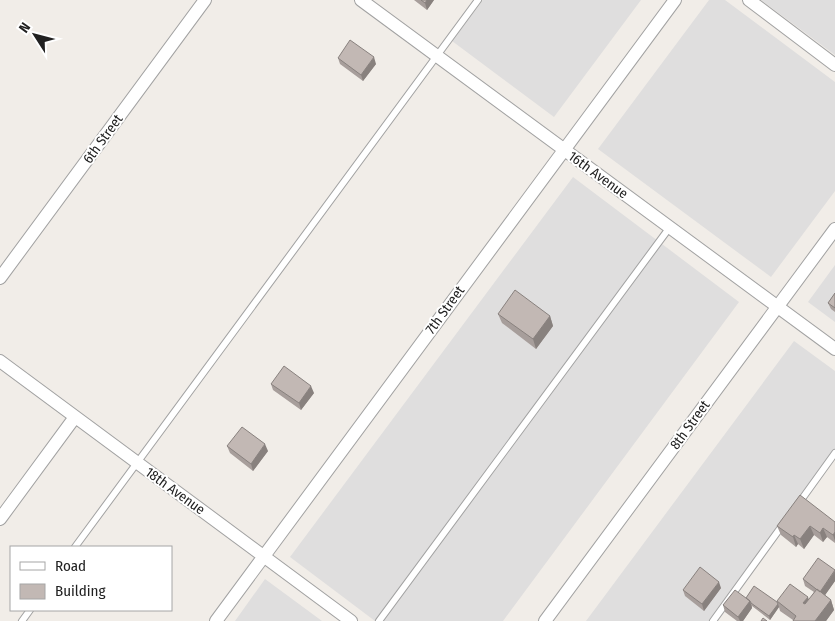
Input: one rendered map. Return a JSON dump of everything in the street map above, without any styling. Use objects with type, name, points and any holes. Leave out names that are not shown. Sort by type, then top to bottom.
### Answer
[{"type":"street","name":"6th Street","points":[[0,278],[205,0]]},
{"type":"street","name":"16th Avenue","points":[[361,0],[835,349]]},
{"type":"street","name":"7th Street","points":[[216,621],[675,0]]},
{"type":"street","points":[[749,0],[835,65]]},
{"type":"street","name":"8th Street","points":[[545,621],[835,229]]},
{"type":"street","name":"18th Avenue","points":[[0,361],[351,621]]},
{"type":"street","points":[[0,519],[75,417]]},
{"type":"lane","points":[[76,546],[478,0]]},
{"type":"lane","points":[[379,621],[670,228]]},
{"type":"lane","points":[[794,509],[835,453]]},
{"type":"lane","points":[[712,621],[788,517]]},
{"type":"shaded area","points":[[483,0],[641,0],[554,117],[452,41]]},
{"type":"shaded area","points":[[709,0],[725,0],[835,82],[835,191],[771,277],[598,149]]},
{"type":"shaded area","points":[[761,0],[835,0],[835,55]]},
{"type":"shaded area","points":[[573,177],[739,302],[503,621],[375,621],[290,557]]},
{"type":"shaded area","points":[[835,265],[835,322],[808,302]]},
{"type":"shaded area","points":[[794,341],[835,371],[835,453],[713,621],[586,621]]},
{"type":"shaded area","points":[[265,579],[322,621],[235,621]]},
{"type":"building","points":[[350,40],[374,57],[361,75],[338,58]]},
{"type":"building","points":[[515,290],[550,316],[533,339],[498,314]]},
{"type":"building","points":[[835,293],[835,308],[828,303]]},
{"type":"building","points":[[284,366],[311,386],[299,403],[271,384]]},
{"type":"building","points":[[242,427],[265,444],[251,464],[227,446]]},
{"type":"building","points":[[800,495],[835,522],[835,532],[833,535],[823,528],[820,533],[810,526],[800,539],[794,535],[793,537],[777,526]]},
{"type":"building","points":[[818,558],[835,570],[820,592],[803,579]]},
{"type":"building","points":[[700,567],[719,582],[702,604],[683,590]]},
{"type":"building","points":[[790,584],[808,597],[803,603],[805,604],[817,589],[831,600],[815,621],[793,621],[796,616],[777,601]]},
{"type":"building","points":[[754,586],[778,604],[769,616],[746,598]]},
{"type":"building","points":[[735,590],[750,601],[738,617],[723,605]]}]
